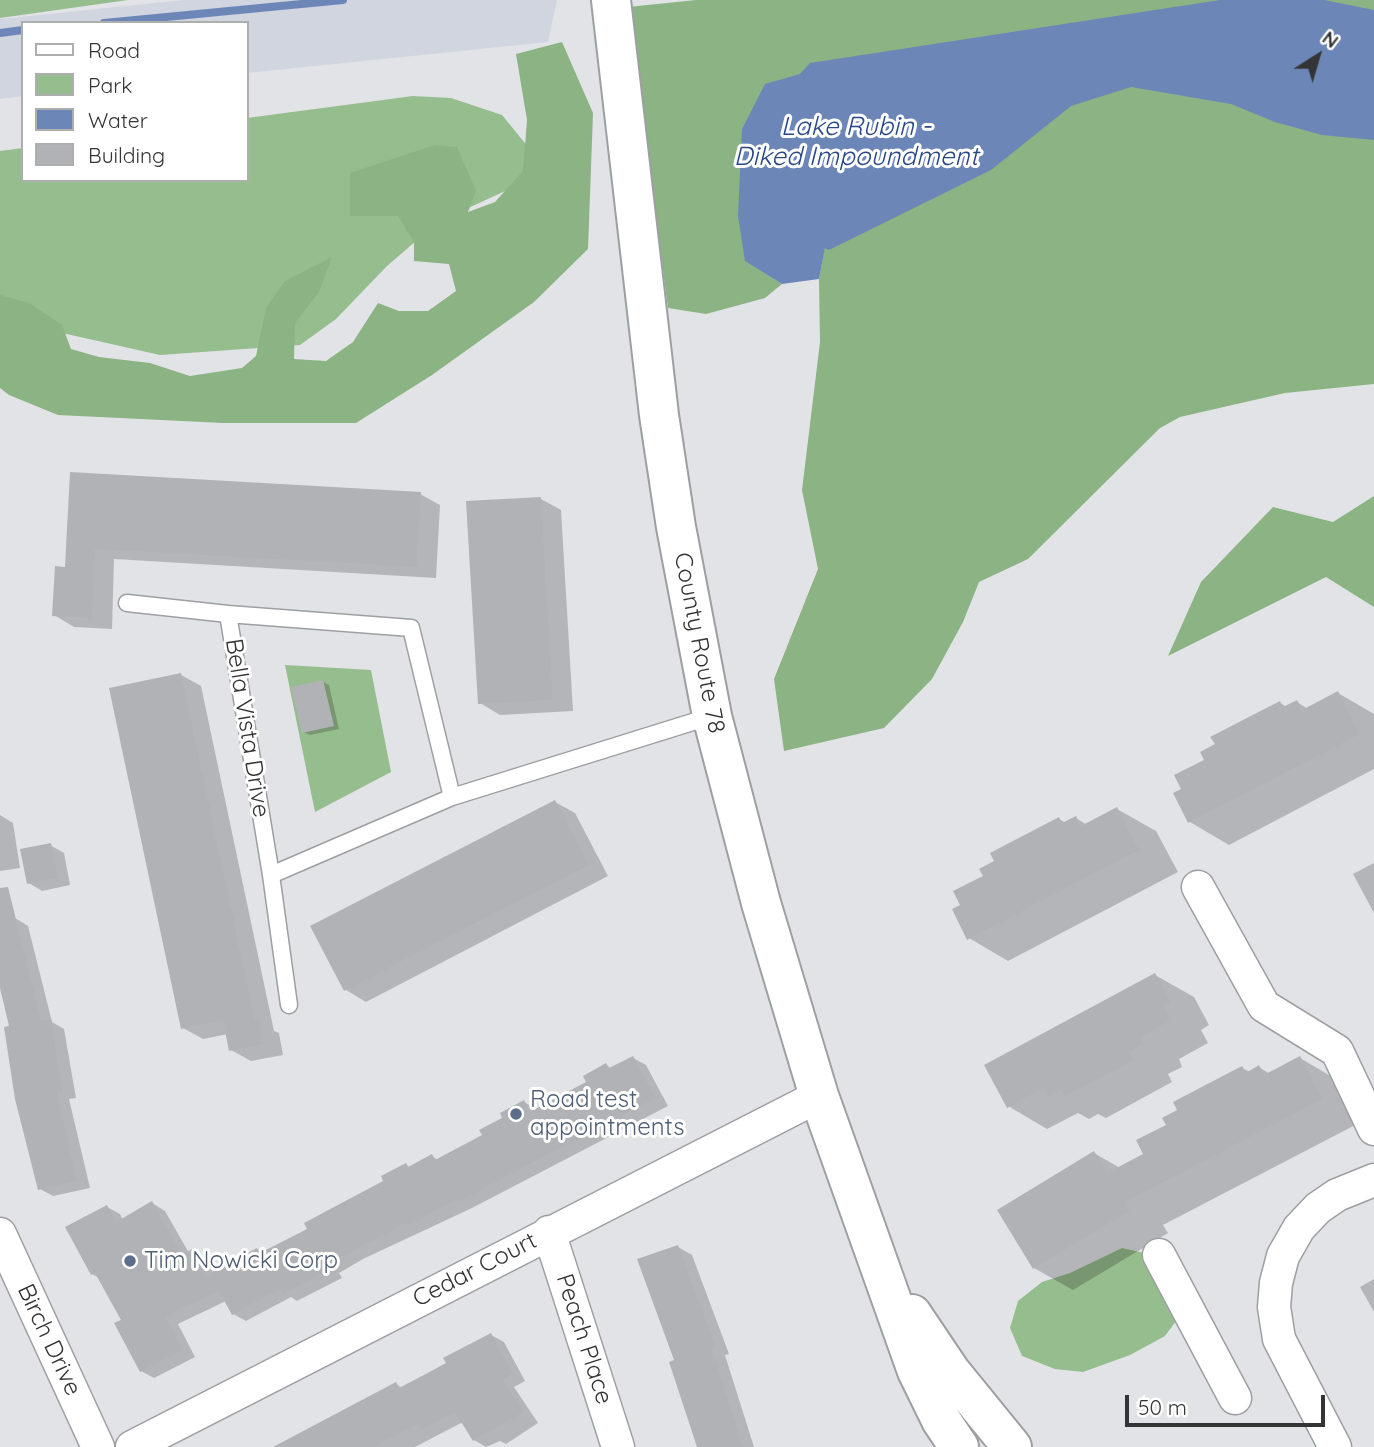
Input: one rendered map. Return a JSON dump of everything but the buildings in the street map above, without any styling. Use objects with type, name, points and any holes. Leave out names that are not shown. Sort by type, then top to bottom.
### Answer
[{"type":"street","name":"County Route 78","points":[[611,0],[659,415],[676,527],[712,716],[761,903],[819,1096],[882,1265],[917,1371],[941,1420],[959,1447]]},
{"type":"street","points":[[1198,887],[1264,1006],[1337,1051],[1374,1129]]},
{"type":"street","name":"Cedar Court","points":[[132,1447],[819,1096]]},
{"type":"street","points":[[1335,1447],[1279,1339],[1274,1307],[1276,1283],[1283,1256],[1299,1228],[1318,1208],[1337,1195],[1374,1180]]},
{"type":"street","name":"Peach Place","points":[[550,1232],[618,1447]]},
{"type":"street","name":"Birch Drive","points":[[0,1234],[98,1447]]},
{"type":"street","points":[[1159,1255],[1236,1398]]},
{"type":"street","name":"County Route 78","points":[[882,1265],[921,1331],[1012,1447]]},
{"type":"lane","points":[[127,603],[228,614]]},
{"type":"lane","name":"Bella Vista Drive","points":[[289,1005],[271,875],[228,614],[411,628],[452,797]]},
{"type":"lane","points":[[271,875],[452,797],[712,716]]},
{"type":"shaded area","points":[[184,0],[557,0],[548,42],[248,73],[248,21],[21,21],[21,96],[0,99],[0,19]]},
{"type":"green space","points":[[0,0],[128,0],[0,18]]},
{"type":"green space","points":[[696,0],[1374,0],[1374,384],[1285,393],[1180,417],[1160,428],[1028,559],[979,582],[963,622],[932,679],[884,728],[784,751],[774,679],[818,569],[802,490],[820,342],[819,279],[828,230],[746,261],[782,284],[765,298],[706,314],[668,308],[628,7]]},
{"type":"green space","points":[[562,42],[593,113],[588,249],[534,302],[432,375],[356,423],[223,423],[58,415],[9,395],[0,388],[0,295],[29,303],[62,325],[71,349],[99,357],[150,363],[190,376],[242,368],[256,356],[266,308],[285,281],[332,257],[319,292],[295,323],[294,359],[326,361],[353,342],[378,303],[399,311],[428,311],[456,291],[449,264],[414,261],[414,242],[398,216],[350,216],[350,173],[435,145],[457,147],[476,191],[468,212],[495,202],[523,171],[527,120],[516,54]]},
{"type":"green space","points":[[413,96],[451,98],[502,115],[542,164],[516,186],[438,222],[387,266],[336,319],[300,345],[160,355],[0,319],[0,151],[21,148],[21,182],[248,182],[248,118]]},
{"type":"green space","points":[[1374,496],[1374,607],[1326,577],[1168,656],[1201,582],[1273,507],[1333,522]]},
{"type":"green space","points":[[285,665],[371,670],[391,772],[315,812]]},
{"type":"green space","points":[[1122,1248],[1167,1258],[1182,1313],[1165,1336],[1130,1355],[1083,1372],[1055,1369],[1022,1356],[1010,1328],[1018,1301],[1042,1282],[1070,1273]]},
{"type":"water","name":"Lake Rubin - Diked Impoundment","points":[[1220,0],[1324,0],[1374,10],[1374,140],[1322,135],[1275,122],[1231,104],[1131,87],[1071,106],[991,170],[829,250],[825,248],[819,279],[782,284],[745,261],[738,216],[742,129],[765,84],[800,74],[810,63]]},
{"type":"waterway","points":[[125,21],[343,0]]},
{"type":"waterway","points":[[0,33],[21,30]]},
{"type":"place","name":"Road test appointments","points":[[516,1114]]},
{"type":"place","name":"Tim Nowicki Corp","points":[[130,1261]]}]
